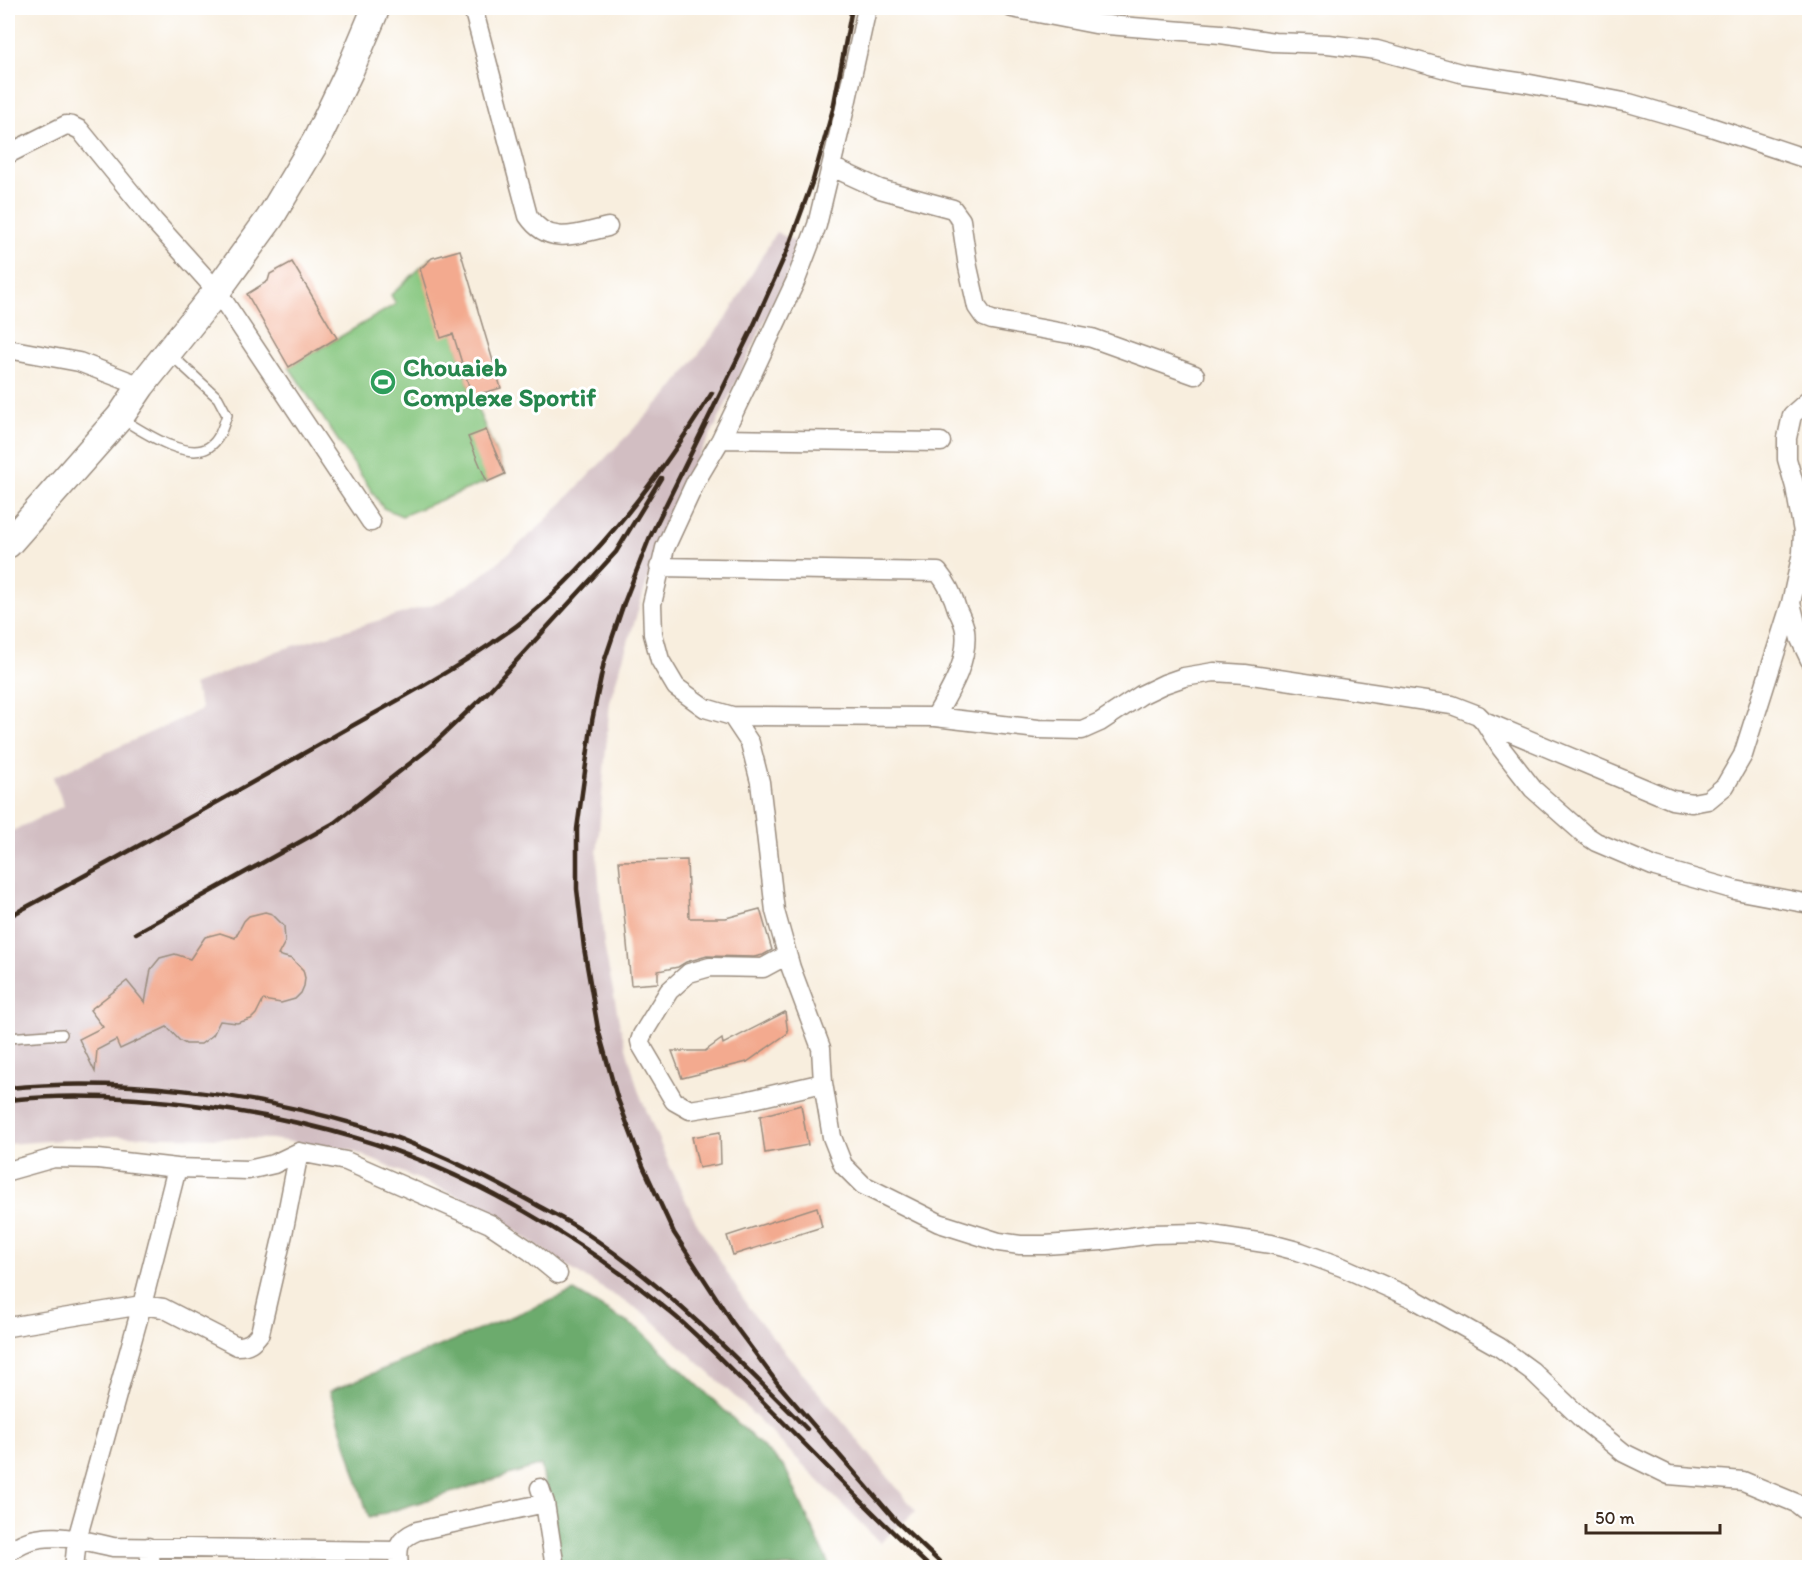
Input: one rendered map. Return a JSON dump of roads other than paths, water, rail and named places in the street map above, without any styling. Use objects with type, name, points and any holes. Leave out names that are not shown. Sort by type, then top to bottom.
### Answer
[{"type":"main road","points":[[8,544],[120,417],[141,386],[217,291],[270,218],[316,141],[376,8]]},
{"type":"street","points":[[473,8],[528,216],[544,233],[555,236],[608,228]]},
{"type":"street","points":[[867,8],[817,225],[796,280],[721,439],[696,481],[665,548],[659,567],[652,604],[652,634],[660,660],[676,687],[705,708],[732,716],[936,717],[1038,729],[1082,730],[1100,722],[1164,684],[1184,677],[1214,672],[1245,674],[1452,705],[1478,715],[1533,789],[1596,842],[1655,867],[1735,890],[1809,904]]},
{"type":"street","points":[[1012,8],[1095,24],[1377,50],[1464,74],[1526,83],[1629,103],[1708,126],[1809,160]]},
{"type":"street","points":[[8,154],[66,125],[80,130],[154,220],[217,291],[371,522]]},
{"type":"street","points":[[832,167],[880,189],[953,209],[961,220],[977,307],[984,317],[1092,338],[1195,375]]},
{"type":"street","points":[[8,349],[79,362],[141,386]]},
{"type":"street","points":[[1484,721],[1672,800],[1692,804],[1708,800],[1725,786],[1743,755],[1791,603],[1802,553],[1803,532],[1795,487],[1787,459],[1787,438],[1792,415],[1809,399]]},
{"type":"street","points":[[721,439],[941,442]]},
{"type":"street","points":[[659,567],[938,572],[953,596],[965,630],[960,667],[936,717]]},
{"type":"street","points":[[1791,603],[1800,639],[1809,660]]},
{"type":"street","points":[[732,716],[750,743],[760,782],[774,911],[804,1008],[821,1048],[832,1137],[843,1165],[863,1185],[939,1223],[999,1242],[1020,1245],[1102,1241],[1152,1234],[1199,1233],[1271,1244],[1300,1252],[1342,1267],[1414,1299],[1499,1347],[1532,1371],[1582,1419],[1624,1453],[1669,1475],[1743,1481],[1796,1503],[1809,1514]]},
{"type":"street","points":[[787,955],[763,968],[710,967],[689,973],[669,991],[642,1035],[641,1045],[674,1101],[690,1110],[745,1101],[824,1083]]},
{"type":"street","points":[[8,1327],[142,1305],[163,1308],[237,1346],[247,1346],[260,1333],[299,1152]]},
{"type":"street","points":[[8,1171],[54,1158],[98,1159],[177,1168],[248,1170],[274,1164],[299,1152],[346,1161],[490,1224],[530,1251],[558,1274]]},
{"type":"street","points":[[74,1568],[77,1539],[142,1305],[177,1168]]},
{"type":"street","points":[[8,1553],[15,1546],[46,1537],[77,1539],[113,1547],[398,1559],[400,1543],[407,1535],[542,1496],[555,1568]]},
{"type":"street","points":[[148,1547],[152,1568]]},
{"type":"lane","points":[[120,417],[157,440],[189,451],[208,448],[221,432],[227,415],[218,398],[167,352]]},
{"type":"lane","points":[[8,1038],[62,1034]]},
{"type":"railway","points":[[852,8],[833,109],[813,180],[787,251],[753,327],[649,539],[604,662],[592,721],[577,829],[577,889],[584,948],[598,1029],[617,1097],[643,1166],[674,1233],[732,1322],[778,1384],[898,1523]]},
{"type":"railway","points":[[8,917],[415,690],[517,625],[579,569],[627,514],[712,393]]},
{"type":"railway","points":[[136,933],[334,823],[427,750],[487,693],[616,552],[661,478]]},
{"type":"railway","points":[[8,1088],[50,1085],[139,1086],[229,1096],[274,1104],[358,1125],[426,1150],[492,1181],[565,1220],[614,1252],[700,1324],[807,1429]]},
{"type":"railway","points":[[8,1100],[81,1096],[129,1098],[260,1115],[356,1138],[399,1152],[483,1189],[565,1236],[604,1262],[676,1317],[931,1568]]},
{"type":"railway","points":[[892,1517],[946,1568]]},
{"type":"place","name":"Chouaieb Complexe Sportif","points":[[383,382]]}]
